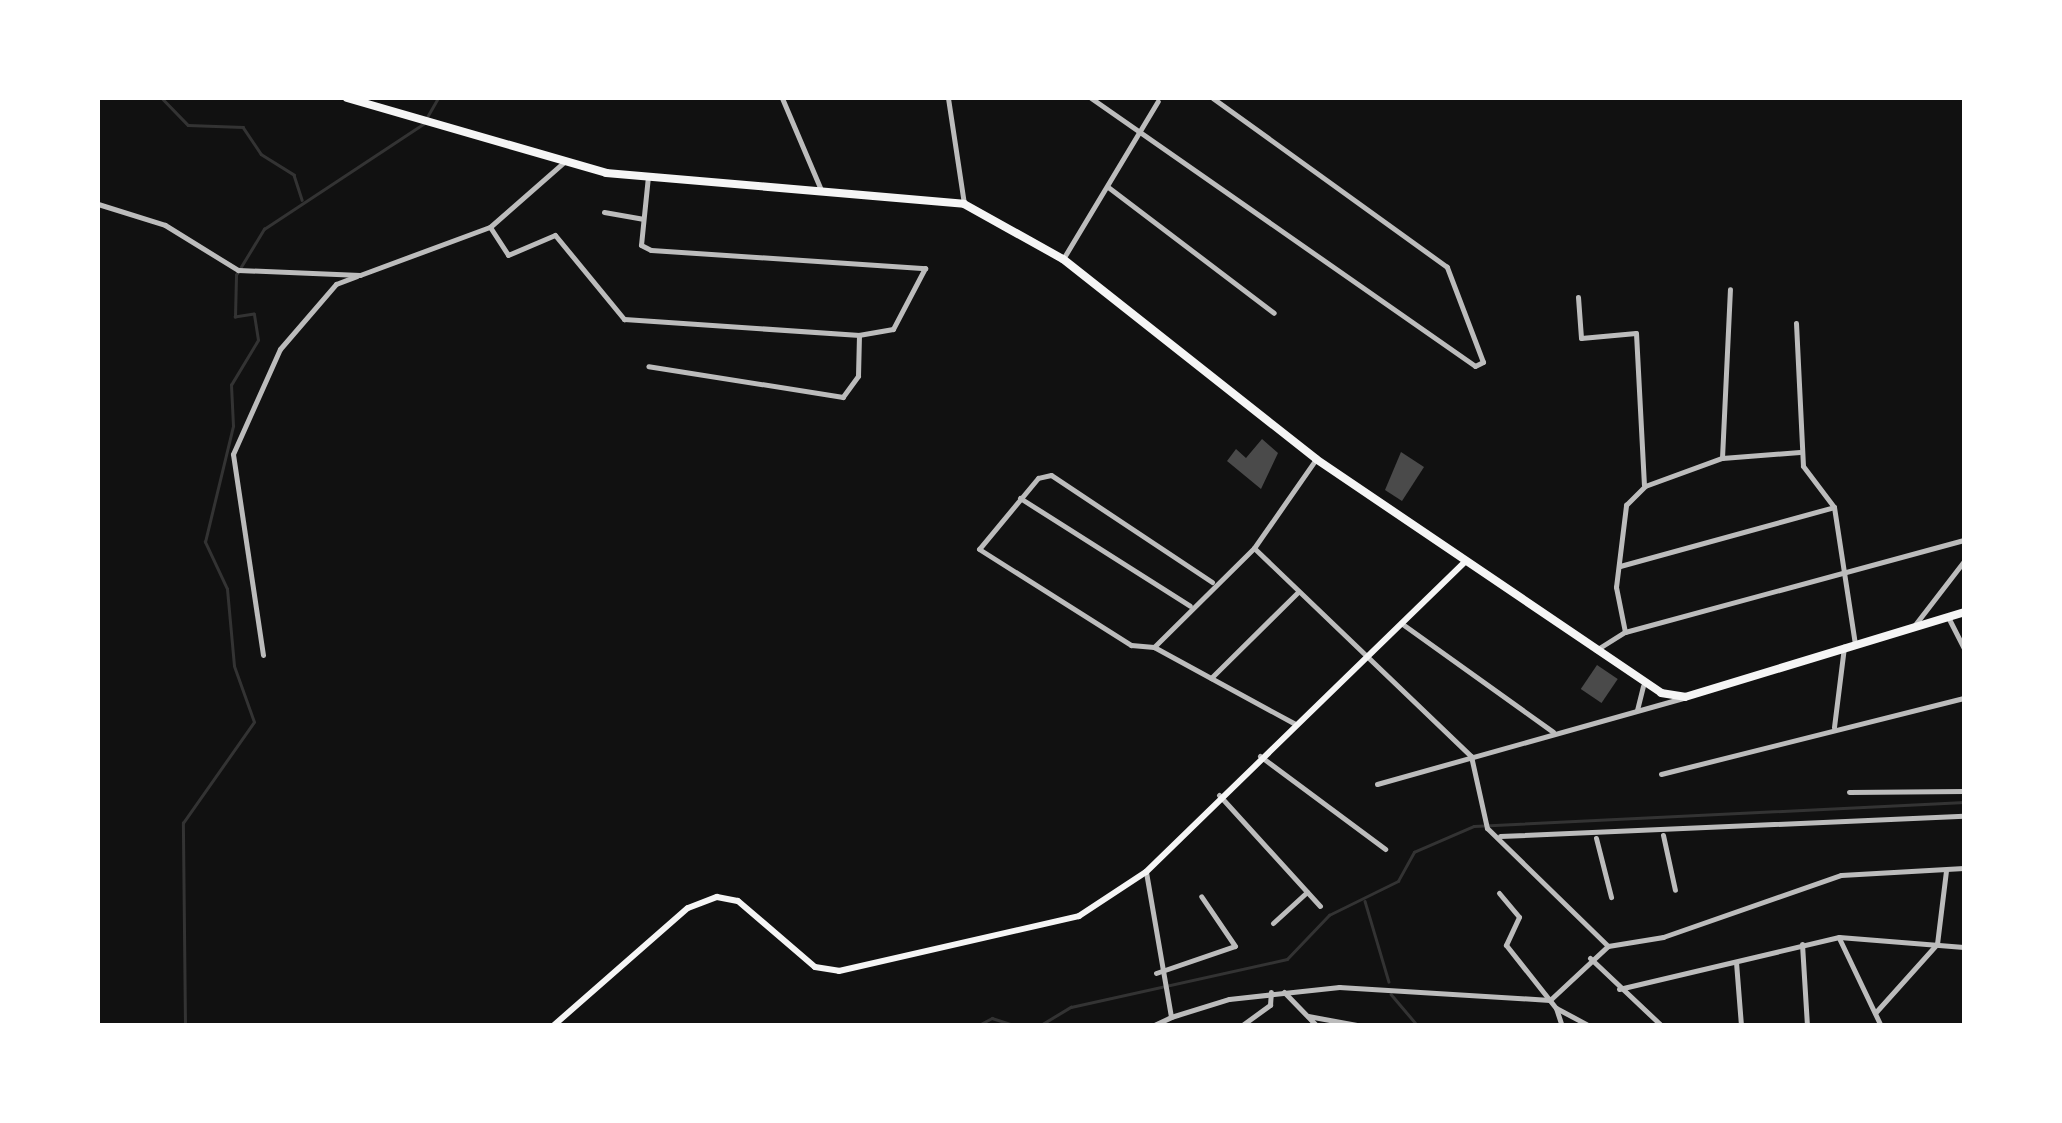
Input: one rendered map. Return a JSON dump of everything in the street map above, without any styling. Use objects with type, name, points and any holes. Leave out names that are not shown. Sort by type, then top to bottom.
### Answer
[{"type":"main road","points":[[347,98],[368,100],[433,124],[564,162],[648,176],[964,204],[1063,259],[1316,458],[1643,686],[1685,698],[1964,612]]},
{"type":"main road","points":[[553,1026],[688,908],[717,897],[738,901],[816,967],[839,972],[1079,916],[1146,872],[1219,795],[1465,562]]},
{"type":"street","points":[[782,98],[821,190]]},
{"type":"street","points":[[948,98],[964,204]]},
{"type":"street","points":[[1091,98],[1142,129],[1476,366],[1485,353],[1447,267],[1212,98]]},
{"type":"street","points":[[1063,259],[1158,98]]},
{"type":"street","points":[[263,655],[234,454],[280,349],[336,284],[430,257],[490,227],[564,162]]},
{"type":"street","points":[[490,227],[508,256],[554,234],[624,319],[859,335],[893,329],[925,268],[651,250],[641,245],[648,176]]},
{"type":"street","points":[[1108,188],[1274,313]]},
{"type":"street","points":[[98,204],[165,225],[238,270],[360,275]]},
{"type":"street","points":[[604,212],[642,219]]},
{"type":"street","points":[[1722,458],[1730,288]]},
{"type":"street","points":[[1578,297],[1580,338],[1636,333],[1644,486]]},
{"type":"street","points":[[1796,323],[1802,452],[1834,507],[1854,644]]},
{"type":"street","points":[[648,366],[843,397],[858,376],[859,335]]},
{"type":"street","points":[[1625,632],[1620,522],[1644,486],[1722,458],[1802,452]]},
{"type":"street","points":[[1154,646],[1212,582],[1254,548],[1316,458]]},
{"type":"street","points":[[1212,582],[1052,476],[1020,498],[981,537],[984,558],[1131,645],[1154,646],[1296,724]]},
{"type":"street","points":[[1020,498],[1190,606]]},
{"type":"street","points":[[1620,566],[1834,507]]},
{"type":"street","points":[[1594,652],[1625,632],[1964,540]]},
{"type":"street","points":[[1254,548],[1472,756],[1488,828],[1608,946]]},
{"type":"street","points":[[1912,628],[1964,561]]},
{"type":"street","points":[[1211,678],[1298,592]]},
{"type":"street","points":[[1948,616],[1964,650]]},
{"type":"street","points":[[1401,624],[1553,732]]},
{"type":"street","points":[[1834,728],[1844,647]]},
{"type":"street","points":[[1637,710],[1643,686]]},
{"type":"street","points":[[1377,784],[1685,698]]},
{"type":"street","points":[[1660,774],[1964,698]]},
{"type":"street","points":[[1260,756],[1386,849]]},
{"type":"street","points":[[1849,792],[1964,791]]},
{"type":"street","points":[[1219,795],[1320,906]]},
{"type":"street","points":[[1500,836],[1596,838],[1964,816]]},
{"type":"street","points":[[1663,835],[1675,890]]},
{"type":"street","points":[[1596,838],[1611,897]]},
{"type":"street","points":[[1152,1026],[1271,992],[1550,1000],[1590,958],[1608,946],[1680,932],[1841,876],[1964,868]]},
{"type":"street","points":[[1875,1012],[1937,944],[1946,871]]},
{"type":"street","points":[[1146,872],[1156,972],[1171,1018]]},
{"type":"street","points":[[1273,923],[1307,892]]},
{"type":"street","points":[[1499,893],[1518,917],[1506,944],[1556,1008],[1562,1026]]},
{"type":"street","points":[[1156,972],[1235,946],[1201,896]]},
{"type":"street","points":[[1839,937],[1881,1026]]},
{"type":"street","points":[[1619,990],[1839,937],[1964,947]]},
{"type":"street","points":[[1802,944],[1807,1026]]},
{"type":"street","points":[[1590,958],[1619,990],[1662,1026]]},
{"type":"street","points":[[1736,962],[1741,1026]]},
{"type":"street","points":[[1240,1026],[1270,1005],[1271,992]]},
{"type":"street","points":[[1284,992],[1316,1026]]},
{"type":"street","points":[[1556,1008],[1590,1026]]},
{"type":"street","points":[[1308,1016],[1362,1026]]},
{"type":"building","points":[[1262,439],[1278,453],[1261,489],[1227,461],[1236,449],[1246,458]]},
{"type":"building","points":[[1401,452],[1424,467],[1402,501],[1385,490]]},
{"type":"building","points":[[1597,665],[1618,679],[1602,703],[1581,689]]},
{"type":"waterway","points":[[162,98],[188,125],[243,127],[261,154],[294,175],[302,200]]},
{"type":"waterway","points":[[427,117],[438,98]]},
{"type":"waterway","points":[[185,1026],[183,823],[254,722],[234,666],[227,589],[205,542],[233,426],[231,385],[258,340],[254,314],[235,317],[236,275],[264,229],[423,124]]},
{"type":"waterway","points":[[1039,1026],[1071,1007],[1287,959],[1329,915],[1398,881],[1414,852],[1474,826],[1964,802]]},
{"type":"waterway","points":[[1365,901],[1389,982]]},
{"type":"waterway","points":[[1391,994],[1418,1026]]},
{"type":"waterway","points":[[977,1026],[992,1018],[1017,1026]]}]
